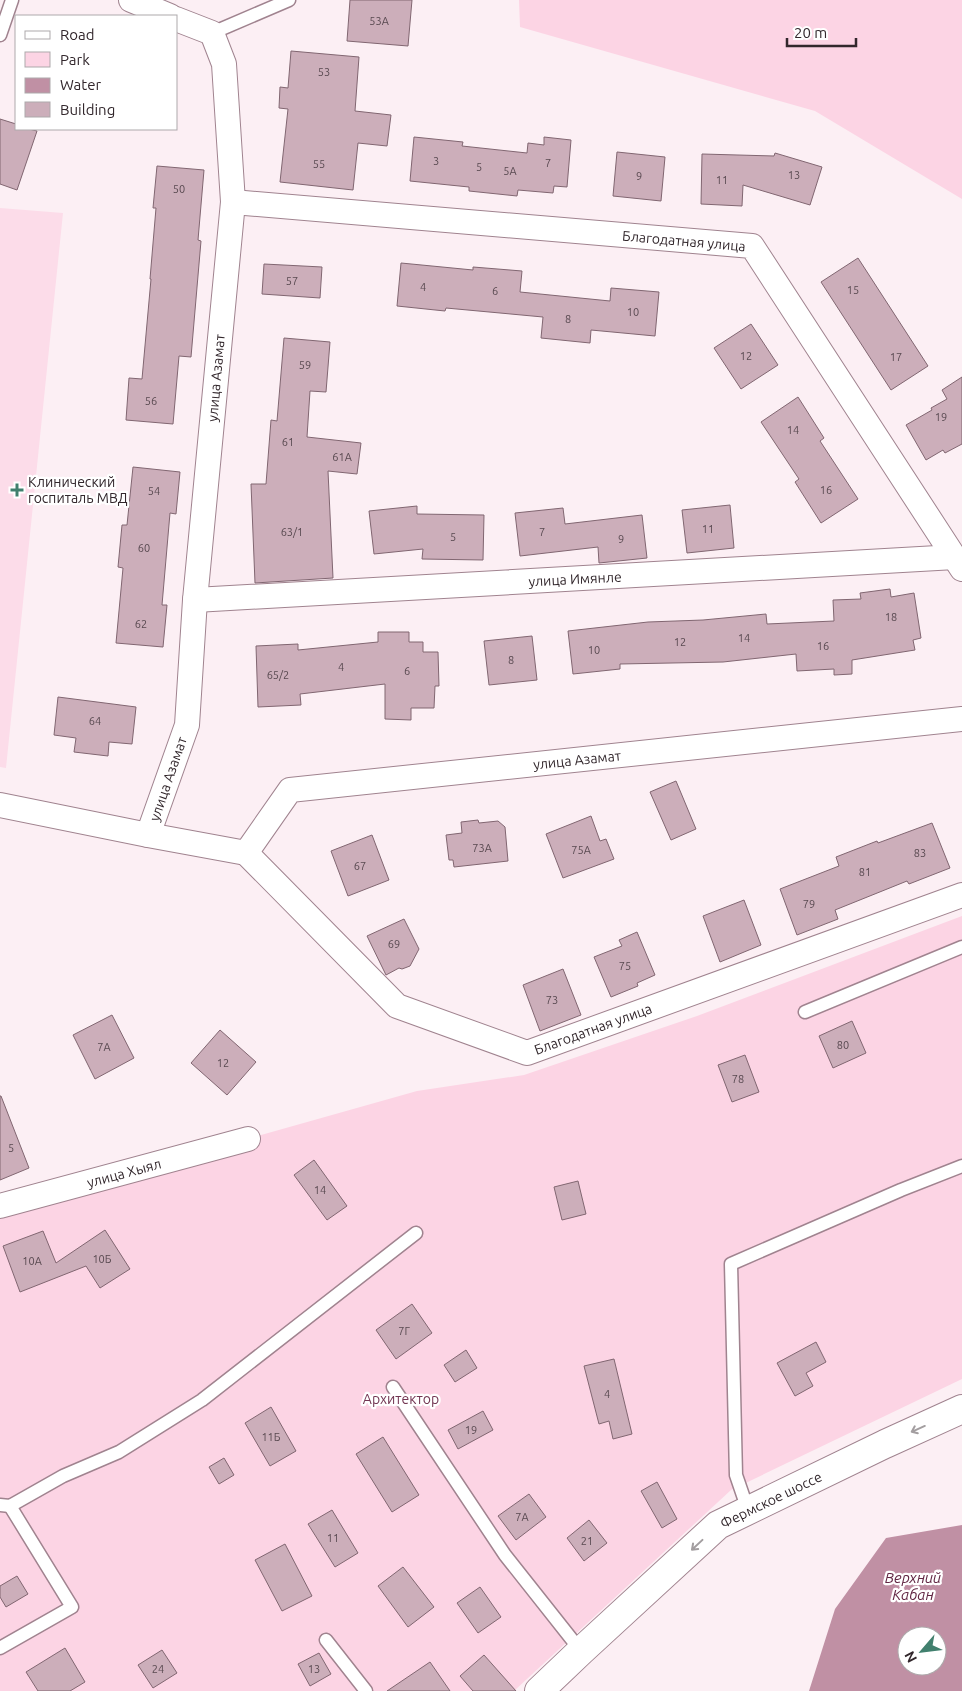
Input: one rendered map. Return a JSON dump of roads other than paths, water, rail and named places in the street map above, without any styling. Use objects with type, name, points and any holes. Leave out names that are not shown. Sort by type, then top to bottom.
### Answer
[{"type":"street","points":[[130,0],[168,15]]},
{"type":"street","points":[[178,20],[212,33]]},
{"type":"street","name":"улица Азамат","points":[[212,33],[224,64],[233,202],[195,600],[187,725],[148,835],[246,853],[290,790],[962,719]]},
{"type":"street","name":"Благодатная улица","points":[[233,202],[752,246],[958,563]]},
{"type":"street","name":"улица Имянле","points":[[195,600],[958,563]]},
{"type":"street","points":[[0,805],[148,835]]},
{"type":"street","name":"Благодатная улица","points":[[246,853],[397,1006],[527,1053],[962,895]]},
{"type":"street","name":"улица Хыял","points":[[0,1206],[248,1139]]},
{"type":"street","name":"Фермское шоссе","points":[[540,1691],[718,1525],[885,1444],[962,1410]]},
{"type":"lane","points":[[0,35],[12,0]]},
{"type":"lane","points":[[212,33],[289,0]]},
{"type":"lane","points":[[805,1012],[962,948]]},
{"type":"lane","points":[[748,1510],[736,1475],[731,1264],[901,1190],[962,1166]]},
{"type":"lane","points":[[0,1648],[72,1607],[5,1506],[63,1476],[119,1452],[202,1400],[416,1232]]},
{"type":"lane","points":[[393,1387],[505,1555],[581,1651]]},
{"type":"lane","points":[[326,1640],[366,1691]]},
{"type":"water","name":"Верхний Кабан","points":[[962,1525],[962,1691],[809,1691],[835,1609],[886,1538]]},
{"type":"place","name":"Клинический госпиталь МВД","points":[[17,490]]},
{"type":"park label","name":"Архитектор","points":[[401,1399]]}]
